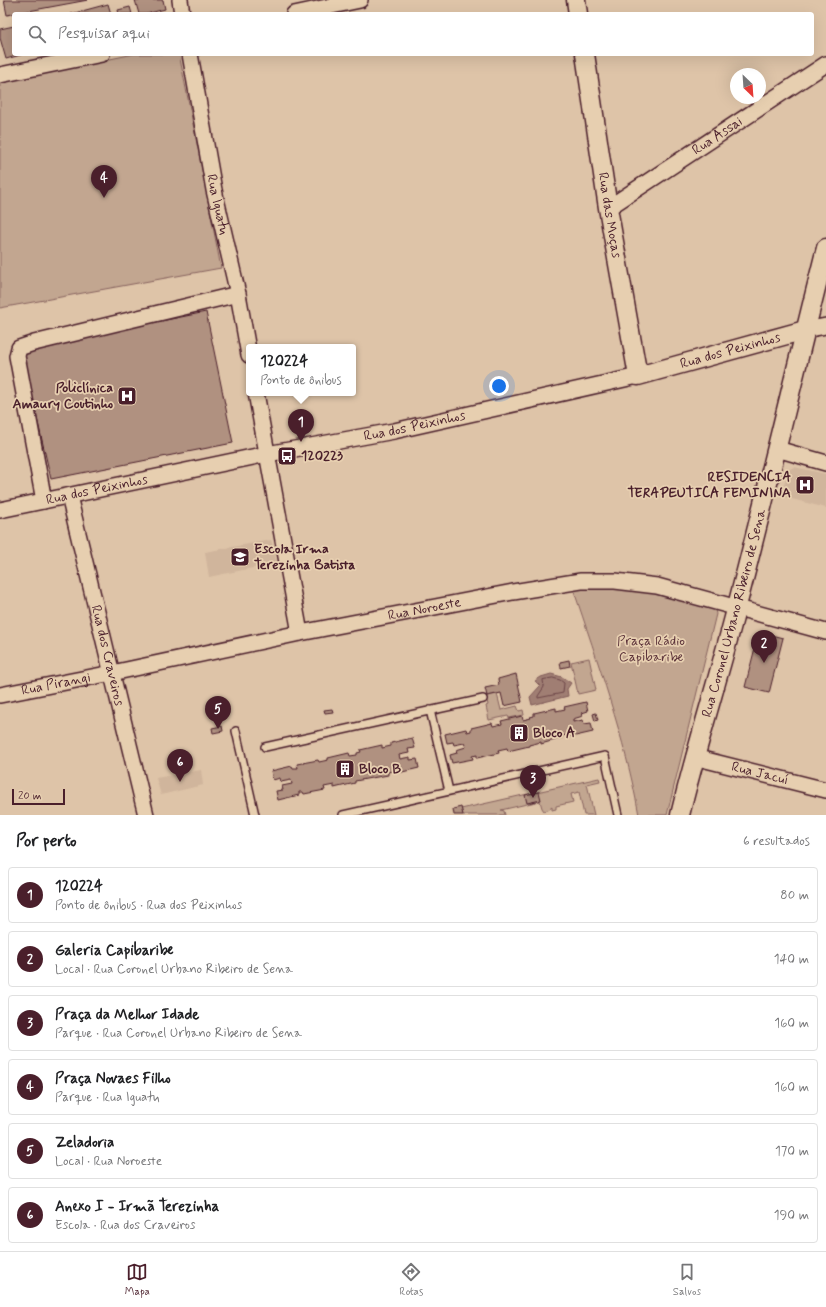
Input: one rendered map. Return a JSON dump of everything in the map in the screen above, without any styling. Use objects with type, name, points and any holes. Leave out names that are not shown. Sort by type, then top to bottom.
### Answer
[{"type":"street","points":[[180,0],[182,12]]},
{"type":"street","points":[[303,12],[360,0]]},
{"type":"street","points":[[576,0],[578,12]]},
{"type":"street","points":[[0,75],[92,56]]},
{"type":"street","name":"Rua Iguatu","points":[[190,56],[214,190],[238,294],[247,344]]},
{"type":"street","name":"Rua das Moças","points":[[585,56],[608,208],[638,376]]},
{"type":"street","name":"Rua Assai","points":[[608,208],[826,64]]},
{"type":"street","name":"Rua Coronel Urbano Ribeiro de Sena","points":[[680,815],[694,757],[737,607],[826,248]]},
{"type":"street","points":[[44,500],[17,356],[19,348],[34,343],[238,294]]},
{"type":"street","name":"Rua dos Peixinhos","points":[[0,510],[267,454],[394,431],[638,376],[805,330],[826,326]]},
{"type":"street","points":[[257,396],[300,633]]},
{"type":"street","points":[[777,449],[826,464]]},
{"type":"street","name":"Rua dos Craveiros","points":[[69,496],[146,815]]},
{"type":"street","name":"Rua Noroeste","points":[[112,673],[300,633],[513,592],[581,581],[615,581],[657,586],[826,632]]},
{"type":"street","name":"Rua Pirangi","points":[[0,695],[112,673]]},
{"type":"street","name":"Rua Jacuí","points":[[694,757],[826,790]]},
{"type":"lane","points":[[265,748],[483,698]]},
{"type":"lane","points":[[430,710],[449,791]]},
{"type":"lane","points":[[236,731],[255,815]]},
{"type":"lane","points":[[343,815],[604,756],[618,815]]},
{"type":"shaded area","name":"RESIDENCIA TERAPEUTICA FEMININA","points":[[794,467],[826,474],[826,508],[781,496],[788,470]]},
{"type":"shaded area","name":"Escola Irma Terezinha Batista","points":[[271,540],[277,563],[209,577],[205,552]]},
{"type":"shaded area","points":[[201,770],[203,785],[161,795],[156,778]]},
{"type":"green space","points":[[124,56],[179,56],[221,268],[0,308],[0,82]]},
{"type":"green space","name":"Praça Rádio Capibaribe","points":[[588,587],[636,589],[715,610],[716,614],[667,815],[639,815],[619,729],[573,588]]},
{"type":"green space","points":[[589,658],[596,690],[578,694],[571,662]]},
{"type":"green space","points":[[497,694],[501,710],[517,706],[519,711],[523,710],[524,715],[509,718],[508,716],[489,720],[486,706],[488,705],[486,696]]},
{"type":"green space","points":[[599,778],[600,781],[587,784],[594,815],[584,815],[579,792],[571,794],[573,802],[556,806],[556,809],[552,810],[552,807],[544,811],[540,801],[501,810],[504,811],[505,815],[463,815],[461,809]]},
{"type":"water","points":[[551,674],[562,677],[571,683],[567,689],[568,696],[532,705],[530,697],[540,686],[535,681],[541,677]]},
{"type":"building","points":[[4,0],[88,0],[23,12],[12,12],[12,14],[7,15]]},
{"type":"building","points":[[135,0],[163,0],[165,9],[154,12],[138,12]]},
{"type":"building","points":[[108,4],[110,12],[78,12]]},
{"type":"building","points":[[130,7],[131,12],[118,12],[118,10]]},
{"type":"building","points":[[12,26],[12,56],[17,56],[6,59],[0,38],[0,29]]},
{"type":"building","name":"Policlínica Amaury Coutinho","points":[[206,312],[233,443],[51,479],[21,349]]},
{"type":"building","points":[[759,632],[783,638],[769,693],[745,687]]},
{"type":"building","points":[[569,660],[570,666],[561,668],[560,662]]},
{"type":"building","points":[[516,674],[522,702],[504,706],[501,693],[487,696],[485,688],[499,685],[498,679]]},
{"type":"building","name":"Bloco A","points":[[586,702],[588,711],[582,713],[583,716],[573,719],[573,722],[583,720],[584,724],[591,723],[593,732],[571,737],[571,734],[562,736],[562,738],[541,744],[541,742],[508,751],[507,748],[498,750],[499,753],[477,758],[477,755],[472,756],[473,759],[452,763],[450,755],[457,753],[456,750],[466,747],[464,743],[454,745],[453,742],[447,743],[445,734],[466,729],[467,732],[471,731],[471,728],[492,723],[493,726],[502,724],[501,721],[522,716],[523,720],[531,718],[530,717],[534,716],[534,713],[556,708],[556,711],[565,709],[564,707]]},
{"type":"building","points":[[332,709],[333,712],[325,713],[324,710]]},
{"type":"building","points":[[596,713],[598,720],[595,721],[593,714]]},
{"type":"building","points":[[222,726],[223,731],[213,733],[212,728]]},
{"type":"building","name":"Bloco B","points":[[412,738],[415,748],[408,749],[409,753],[399,755],[400,759],[410,757],[410,760],[417,759],[419,768],[398,773],[397,770],[388,772],[388,775],[355,781],[355,783],[334,788],[334,785],[324,787],[325,790],[304,794],[303,792],[299,792],[299,795],[278,800],[276,791],[283,790],[282,786],[292,784],[291,780],[281,782],[280,778],[273,780],[271,771],[292,766],[293,768],[298,768],[297,764],[318,760],[319,762],[328,760],[328,758],[349,753],[350,756],[357,755],[357,753],[361,752],[360,750],[382,745],[382,748],[391,746],[391,743]]},
{"type":"building","points":[[539,792],[541,800],[527,803],[525,795]]},
{"type":"building","points":[[461,807],[463,815],[454,815],[453,809]]},
{"type":"place","name":"Praça Novaes Filho","points":[[104,198]]},
{"type":"place","name":"Policlínica Amaury Coutinho","points":[[127,396]]},
{"type":"place","name":"120224","points":[[301,442]]},
{"type":"place","name":"120223","points":[[287,456]]},
{"type":"place","name":"RESIDENCIA TERAPEUTICA FEMININA","points":[[805,485]]},
{"type":"place","name":"Escola Irma Terezinha Batista","points":[[240,557]]},
{"type":"place","name":"Galeria Capibaribe","points":[[764,663]]},
{"type":"place","name":"Zeladoria","points":[[218,729]]},
{"type":"place","name":"Bloco A","points":[[519,733]]},
{"type":"place","name":"Bloco B","points":[[345,769]]},
{"type":"place","name":"Anexo I - Irmã Terezinha","points":[[180,782]]},
{"type":"place","name":"Praça da Melhor Idade","points":[[533,798]]}]
